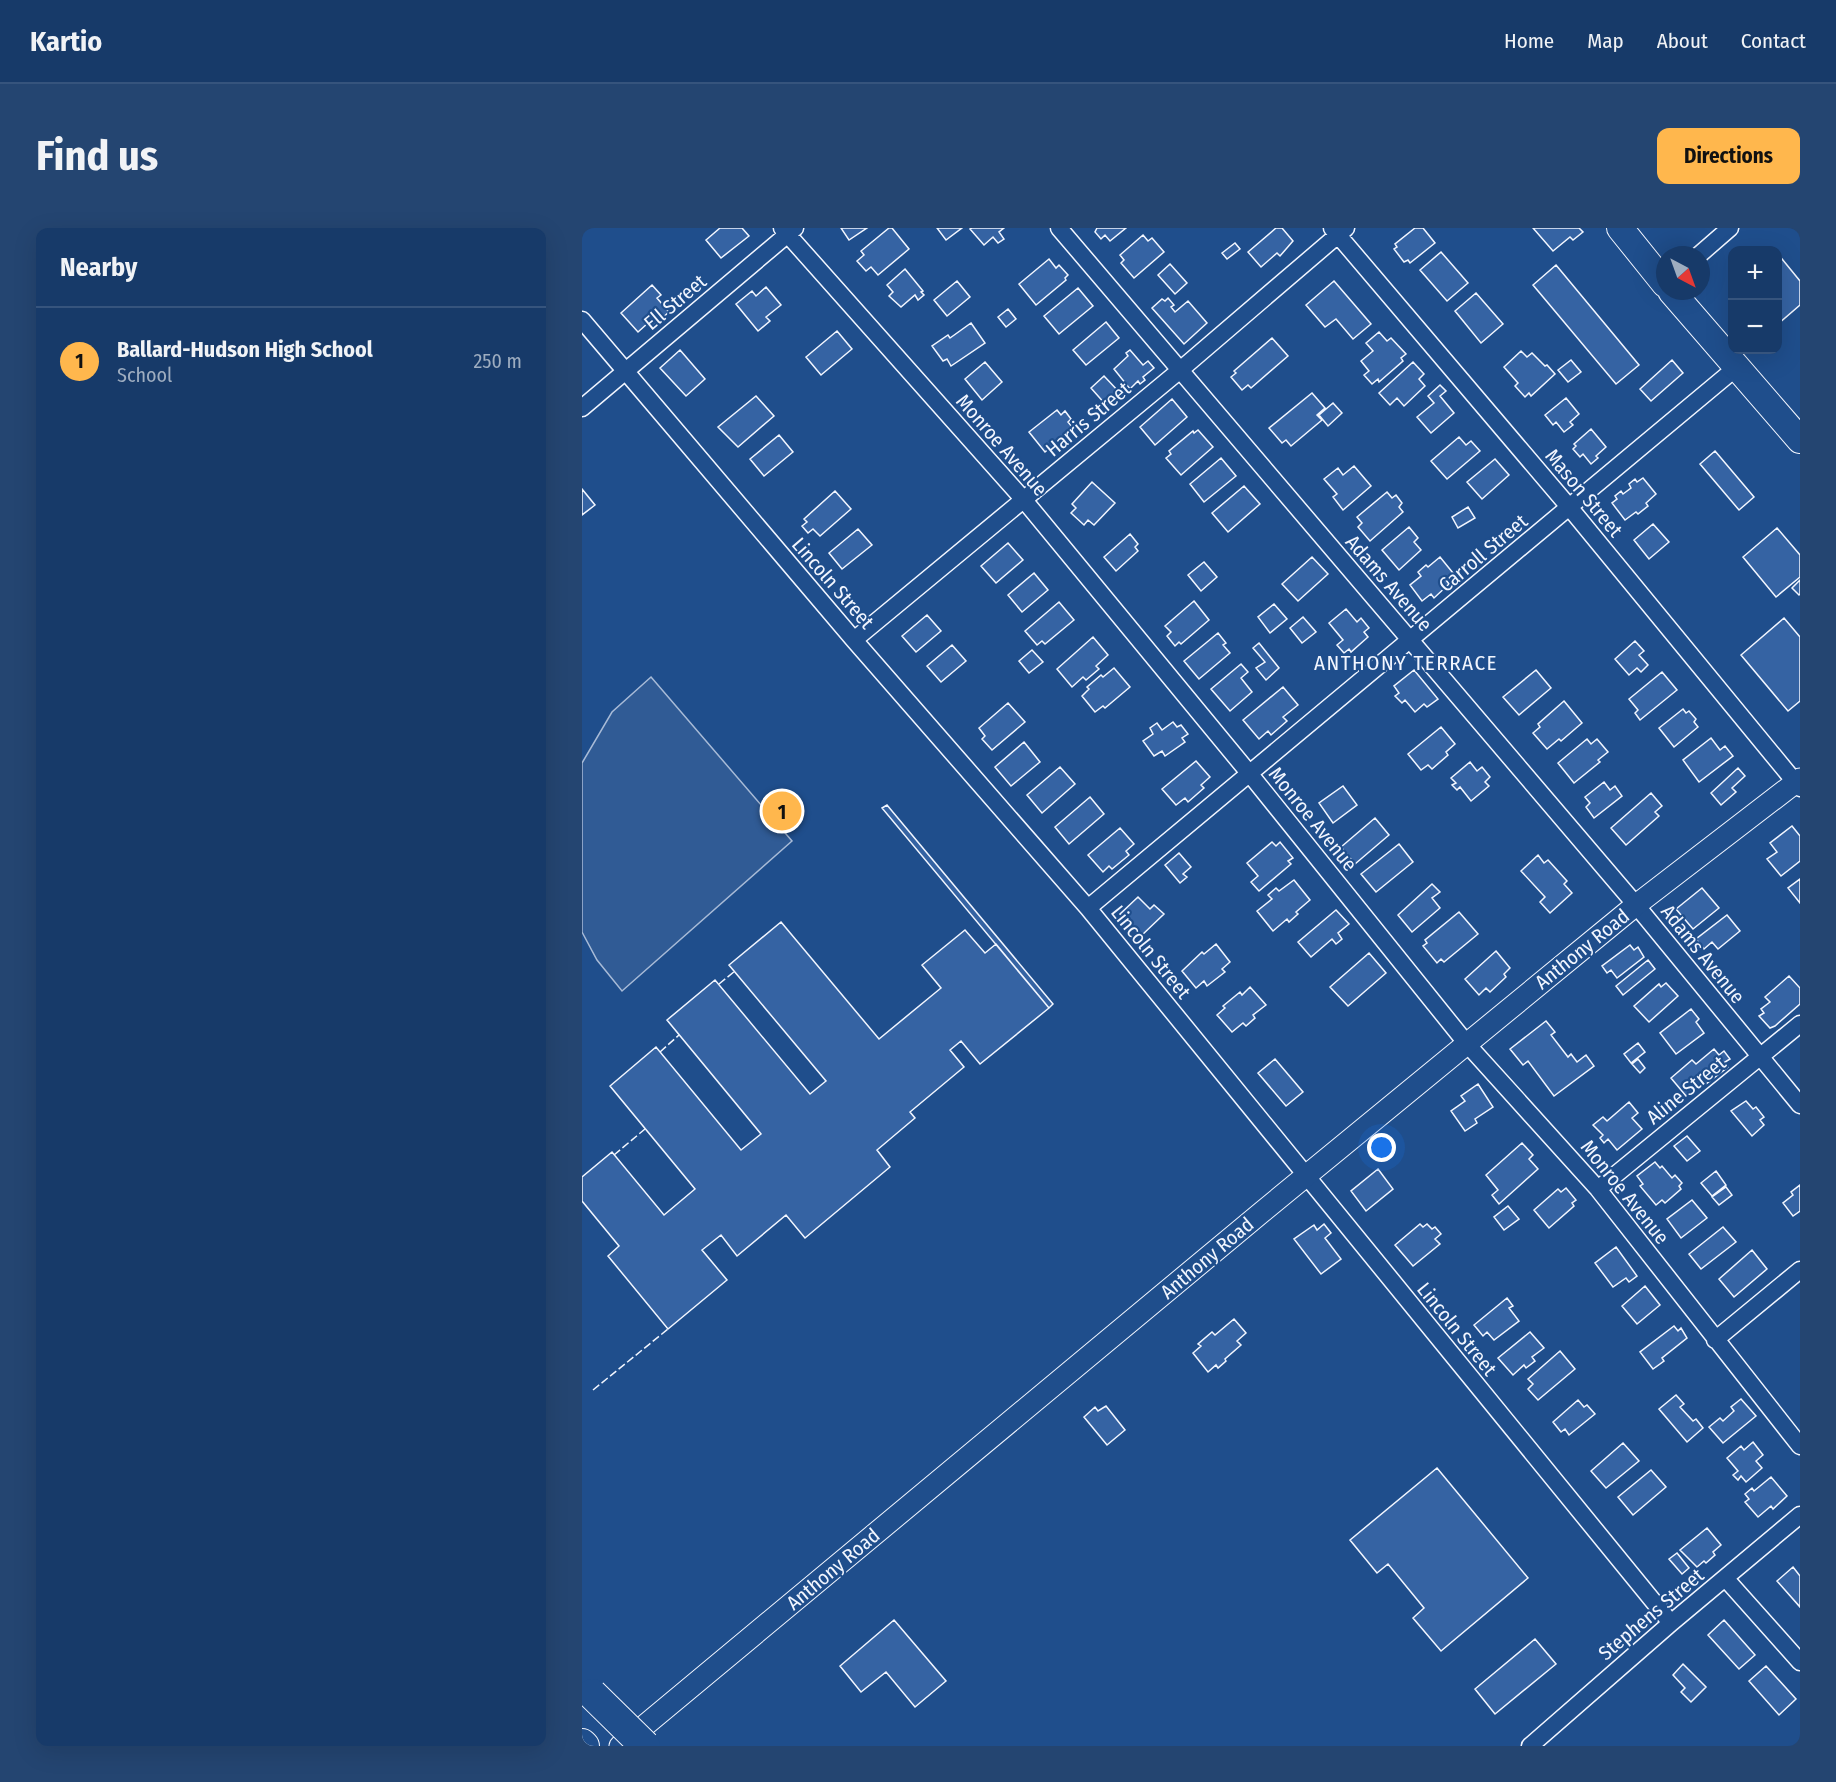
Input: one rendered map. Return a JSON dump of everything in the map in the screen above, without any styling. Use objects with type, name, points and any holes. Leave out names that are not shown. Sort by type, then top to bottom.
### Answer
[{"type":"highway","points":[[587,1689],[645,1746]]},
{"type":"main road","points":[[1620,228],[1656,273]]},
{"type":"main road","points":[[1679,300],[1800,440]]},
{"type":"street","name":"Adams Avenue","points":[[1059,228],[1636,905],[1800,1105]]},
{"type":"street","points":[[1709,246],[1730,228]]},
{"type":"street","name":"Ell Street","points":[[582,408],[788,230]]},
{"type":"street","name":"Monroe Avenue","points":[[788,230],[1023,500],[1249,773],[1467,1044],[1598,1189],[1800,1446]]},
{"type":"street","name":"Harris Street","points":[[854,639],[1179,371],[1339,230]]},
{"type":"street","name":"Mason Street","points":[[1339,230],[1798,784]]},
{"type":"street","name":"Lincoln Street","points":[[582,320],[854,639],[1089,908],[1671,1623]]},
{"type":"street","name":"Carroll Street","points":[[1089,908],[1737,367]]},
{"type":"street","name":"Anthony Road","points":[[620,1746],[1636,905],[1798,784]]},
{"type":"street","name":"Aline Street","points":[[1598,1189],[1800,1024]]},
{"type":"street","points":[[1715,1340],[1800,1270]]},
{"type":"street","name":"Stephens Street","points":[[1530,1746],[1800,1515]]},
{"type":"street","points":[[1726,1579],[1800,1662]]},
{"type":"shaded area","points":[[651,677],[792,841],[622,991],[597,960],[582,932],[582,763],[612,712]]},
{"type":"building","points":[[720,228],[742,228],[749,236],[721,258],[706,240]]},
{"type":"building","points":[[841,228],[867,228],[849,240]]},
{"type":"building","points":[[892,228],[909,249],[878,275],[871,267],[866,271],[857,261],[864,255],[861,251]]},
{"type":"building","points":[[937,228],[962,228],[946,240]]},
{"type":"building","points":[[1004,228],[999,232],[1004,239],[998,243],[993,237],[984,245],[970,229]]},
{"type":"building","points":[[1097,228],[1126,228],[1110,241],[1105,235],[1101,239],[1095,232]]},
{"type":"building","points":[[1276,228],[1282,228],[1293,241],[1280,256],[1277,253],[1261,267],[1248,252]]},
{"type":"building","points":[[1415,228],[1423,228],[1435,243],[1410,263],[1408,260],[1404,262],[1394,249],[1397,247],[1395,244]]},
{"type":"building","points":[[1533,228],[1579,228],[1583,232],[1573,240],[1570,237],[1553,251]]},
{"type":"building","points":[[1143,235],[1148,241],[1152,238],[1164,252],[1134,278],[1121,263],[1124,260],[1120,255]]},
{"type":"building","points":[[1235,243],[1240,249],[1227,259],[1222,253]]},
{"type":"building","points":[[1441,252],[1468,283],[1447,301],[1420,270]]},
{"type":"building","points":[[1049,259],[1056,268],[1059,265],[1068,275],[1066,280],[1036,305],[1019,284]]},
{"type":"building","points":[[1782,259],[1800,281],[1800,305],[1782,321]]},
{"type":"building","points":[[1170,264],[1187,283],[1175,294],[1158,275]]},
{"type":"building","points":[[1556,265],[1639,365],[1616,384],[1533,285]]},
{"type":"building","points":[[905,269],[924,295],[918,300],[915,295],[901,307],[889,296],[893,292],[887,285]]},
{"type":"building","points":[[957,281],[970,297],[947,316],[934,300]]},
{"type":"building","points":[[1334,281],[1371,324],[1353,339],[1336,319],[1325,327],[1306,305]]},
{"type":"building","points":[[652,285],[661,295],[657,298],[669,312],[652,327],[648,323],[638,332],[621,313]]},
{"type":"building","points":[[766,287],[781,305],[766,317],[770,321],[758,331],[736,304],[752,291],[756,296]]},
{"type":"building","points":[[1078,288],[1093,306],[1059,334],[1044,316]]},
{"type":"building","points":[[1476,293],[1503,324],[1481,343],[1455,311]]},
{"type":"building","points":[[1168,298],[1174,305],[1171,307],[1175,312],[1188,301],[1207,323],[1184,344],[1152,308],[1162,299],[1165,301]]},
{"type":"building","points":[[1008,309],[1016,319],[1006,327],[998,317]]},
{"type":"building","points":[[1106,322],[1119,338],[1086,365],[1073,350]]},
{"type":"building","points":[[971,323],[985,343],[951,366],[947,359],[943,361],[932,346],[948,335],[950,338]]},
{"type":"building","points":[[837,331],[852,349],[821,375],[806,357]]},
{"type":"building","points":[[1379,332],[1387,341],[1391,338],[1406,354],[1401,358],[1403,361],[1379,382],[1378,379],[1372,384],[1364,375],[1369,371],[1361,361],[1373,351],[1366,343]]},
{"type":"building","points":[[1272,338],[1288,356],[1251,388],[1248,385],[1242,390],[1231,377],[1236,373],[1234,371]]},
{"type":"building","points":[[680,350],[705,379],[686,396],[660,368]]},
{"type":"building","points":[[1130,350],[1143,365],[1148,361],[1154,368],[1143,377],[1145,380],[1140,384],[1138,381],[1130,389],[1114,369],[1128,356],[1126,353]]},
{"type":"building","points":[[1521,351],[1527,357],[1532,353],[1555,374],[1531,396],[1529,393],[1525,397],[1515,386],[1518,383],[1504,367]]},
{"type":"building","points":[[1571,360],[1581,372],[1568,382],[1558,370]]},
{"type":"building","points":[[1672,360],[1683,373],[1651,401],[1640,389]]},
{"type":"building","points":[[985,362],[1002,382],[982,400],[965,379]]},
{"type":"building","points":[[1413,362],[1424,374],[1419,379],[1425,386],[1404,406],[1397,398],[1390,405],[1379,393]]},
{"type":"building","points":[[1104,376],[1120,393],[1106,405],[1091,388]]},
{"type":"building","points":[[1440,385],[1446,391],[1440,396],[1454,413],[1431,433],[1417,417],[1434,403],[1428,396]]},
{"type":"building","points":[[1312,393],[1325,408],[1317,415],[1322,420],[1291,446],[1286,440],[1282,443],[1269,428]]},
{"type":"building","points":[[756,396],[774,416],[738,447],[718,427]]},
{"type":"building","points":[[1566,398],[1579,414],[1570,422],[1573,425],[1564,432],[1556,422],[1553,425],[1545,415]]},
{"type":"building","points":[[1172,399],[1187,417],[1155,445],[1140,427]]},
{"type":"building","points":[[1333,403],[1342,413],[1328,426],[1319,415]]},
{"type":"building","points":[[1057,410],[1061,415],[1065,411],[1071,419],[1068,422],[1073,428],[1045,452],[1029,432]]},
{"type":"building","points":[[1591,429],[1606,447],[1591,464],[1583,454],[1580,457],[1573,449],[1576,446],[1574,444]]},
{"type":"building","points":[[1198,430],[1213,447],[1181,475],[1166,458],[1171,454],[1169,451],[1193,431],[1194,433]]},
{"type":"building","points":[[779,435],[793,452],[764,476],[750,459]]},
{"type":"building","points":[[1459,437],[1466,445],[1471,441],[1480,451],[1447,479],[1431,461]]},
{"type":"building","points":[[1715,451],[1754,497],[1739,510],[1700,464]]},
{"type":"building","points":[[1221,458],[1236,476],[1204,502],[1190,484]]},
{"type":"building","points":[[1495,459],[1509,475],[1482,499],[1467,482]]},
{"type":"building","points":[[1354,466],[1371,486],[1343,510],[1333,497],[1337,494],[1324,479],[1338,468],[1343,475]]},
{"type":"building","points":[[1643,478],[1656,494],[1646,503],[1648,506],[1625,520],[1612,503],[1617,499],[1615,496],[1631,488],[1629,484],[1635,479],[1637,482]]},
{"type":"building","points":[[1092,482],[1115,503],[1094,525],[1088,520],[1084,525],[1071,513],[1076,508],[1072,504]]},
{"type":"building","points":[[1244,486],[1260,504],[1228,532],[1212,513]]},
{"type":"building","points":[[582,489],[595,505],[582,515]]},
{"type":"building","points":[[835,491],[851,509],[820,536],[813,529],[808,533],[802,526],[807,522],[804,519]]},
{"type":"building","points":[[1387,492],[1392,498],[1396,495],[1402,503],[1399,507],[1403,512],[1370,541],[1358,527],[1362,523],[1357,517]]},
{"type":"building","points":[[1468,507],[1475,518],[1458,528],[1452,517]]},
{"type":"building","points":[[1653,524],[1669,542],[1649,559],[1634,540]]},
{"type":"building","points":[[1409,527],[1418,538],[1414,542],[1421,550],[1399,570],[1382,550]]},
{"type":"building","points":[[1777,528],[1800,555],[1800,577],[1776,597],[1743,557]]},
{"type":"building","points":[[858,529],[872,545],[842,569],[829,553]]},
{"type":"building","points":[[1130,534],[1138,544],[1135,547],[1138,551],[1116,571],[1104,557]]},
{"type":"building","points":[[1008,543],[1023,560],[996,583],[981,566]]},
{"type":"building","points":[[1312,557],[1328,574],[1298,601],[1282,584]]},
{"type":"building","points":[[1440,557],[1453,573],[1446,580],[1449,584],[1434,598],[1431,594],[1422,601],[1410,585],[1421,576],[1418,572]]},
{"type":"building","points":[[1204,562],[1217,577],[1201,591],[1188,575]]},
{"type":"building","points":[[1034,573],[1048,590],[1022,612],[1008,595]]},
{"type":"building","points":[[1800,580],[1800,594],[1799,595],[1792,588]]},
{"type":"building","points":[[1194,601],[1209,620],[1181,644],[1179,642],[1175,646],[1167,636],[1171,632],[1165,626]]},
{"type":"building","points":[[1059,602],[1074,620],[1045,644],[1042,641],[1037,645],[1025,631]]},
{"type":"building","points":[[1274,604],[1287,619],[1270,633],[1258,617]]},
{"type":"building","points":[[1346,609],[1357,622],[1361,618],[1369,628],[1364,632],[1368,637],[1351,652],[1349,649],[1344,653],[1337,645],[1343,640],[1329,623]]},
{"type":"building","points":[[927,615],[941,631],[916,652],[902,636]]},
{"type":"building","points":[[1303,617],[1316,632],[1302,643],[1290,628]]},
{"type":"building","points":[[1784,618],[1800,637],[1800,701],[1788,711],[1741,655]]},
{"type":"building","points":[[1218,633],[1226,643],[1223,645],[1230,653],[1199,679],[1184,661]]},
{"type":"building","points":[[1093,637],[1108,655],[1096,666],[1099,669],[1086,680],[1083,677],[1072,687],[1057,669]]},
{"type":"building","points":[[1635,641],[1644,651],[1639,655],[1648,665],[1641,672],[1637,668],[1629,675],[1615,659]]},
{"type":"building","points":[[1259,643],[1279,668],[1266,680],[1256,668],[1265,662],[1253,648]]},
{"type":"building","points":[[952,645],[966,661],[941,682],[927,666]]},
{"type":"building","points":[[1032,650],[1043,662],[1029,673],[1019,661]]},
{"type":"building","points":[[1241,664],[1248,672],[1241,678],[1252,692],[1230,711],[1211,689]]},
{"type":"building","points":[[1114,668],[1130,687],[1105,708],[1103,706],[1095,712],[1082,696],[1089,689],[1087,687]]},
{"type":"building","points":[[1414,670],[1438,699],[1427,707],[1424,704],[1415,712],[1405,700],[1402,703],[1395,696],[1399,693],[1394,686]]},
{"type":"building","points":[[1536,670],[1551,688],[1519,715],[1503,697]]},
{"type":"building","points":[[1662,672],[1677,690],[1640,720],[1635,713],[1638,710],[1629,699]]},
{"type":"building","points":[[1283,687],[1298,705],[1283,717],[1287,721],[1271,735],[1268,731],[1259,739],[1243,720]]},
{"type":"building","points":[[1564,701],[1582,723],[1561,741],[1559,739],[1547,749],[1533,733],[1540,727],[1538,724]]},
{"type":"building","points":[[1008,703],[1025,722],[992,750],[982,739],[985,736],[979,728]]},
{"type":"building","points":[[1683,709],[1686,713],[1689,711],[1696,719],[1694,722],[1698,727],[1674,747],[1659,728]]},
{"type":"building","points":[[1173,722],[1177,727],[1181,725],[1188,734],[1182,738],[1185,742],[1165,756],[1162,751],[1154,756],[1143,741],[1153,734],[1150,728],[1157,723],[1162,730]]},
{"type":"building","points":[[1441,727],[1455,744],[1446,752],[1448,755],[1432,769],[1428,765],[1421,770],[1408,754]]},
{"type":"building","points":[[1711,738],[1720,750],[1725,746],[1733,756],[1699,782],[1683,760]]},
{"type":"building","points":[[1587,739],[1591,744],[1597,739],[1608,752],[1598,760],[1600,762],[1574,783],[1558,763]]},
{"type":"building","points":[[1024,742],[1040,762],[1011,786],[995,767]]},
{"type":"building","points":[[1196,761],[1210,777],[1201,785],[1204,788],[1188,802],[1185,798],[1176,805],[1162,789]]},
{"type":"building","points":[[1470,762],[1477,771],[1482,767],[1490,777],[1485,782],[1489,786],[1471,801],[1460,787],[1457,790],[1452,785],[1456,783],[1451,778]]},
{"type":"building","points":[[1060,767],[1075,784],[1042,813],[1027,795]]},
{"type":"building","points":[[1738,768],[1745,776],[1732,788],[1736,792],[1721,805],[1711,793]]},
{"type":"building","points":[[1604,782],[1610,790],[1615,786],[1622,796],[1594,818],[1586,807],[1590,803],[1585,797]]},
{"type":"building","points":[[1343,786],[1357,805],[1333,823],[1319,803]]},
{"type":"building","points":[[1651,793],[1662,806],[1655,812],[1659,816],[1626,845],[1611,828]]},
{"type":"building","points":[[1090,797],[1104,814],[1069,844],[1055,827]]},
{"type":"building","points":[[887,805],[1053,1004],[1049,1008],[882,808]]},
{"type":"building","points":[[1375,818],[1389,835],[1355,864],[1341,847]]},
{"type":"building","points":[[1792,826],[1800,836],[1800,861],[1781,876],[1767,859],[1777,852],[1770,843]]},
{"type":"building","points":[[1120,828],[1134,844],[1126,851],[1129,855],[1112,869],[1109,866],[1103,872],[1088,855]]},
{"type":"building","points":[[1272,842],[1276,846],[1280,842],[1293,858],[1288,861],[1291,864],[1259,891],[1251,882],[1258,876],[1247,863]]},
{"type":"building","points":[[1399,844],[1413,862],[1376,892],[1361,874]]},
{"type":"building","points":[[1179,853],[1191,867],[1183,874],[1187,877],[1180,883],[1165,865]]},
{"type":"building","points":[[1538,855],[1544,863],[1548,860],[1567,881],[1564,884],[1572,893],[1550,913],[1540,902],[1545,897],[1521,871]]},
{"type":"building","points":[[1800,879],[1800,903],[1788,888]]},
{"type":"building","points":[[1294,880],[1310,900],[1296,912],[1298,914],[1289,922],[1287,919],[1273,931],[1257,911],[1272,899],[1268,895],[1276,888],[1279,891]]},
{"type":"building","points":[[1432,884],[1440,892],[1432,898],[1440,908],[1412,932],[1398,915]]},
{"type":"building","points":[[1702,888],[1719,908],[1693,929],[1676,909]]},
{"type":"building","points":[[1138,897],[1150,909],[1154,905],[1164,914],[1141,936],[1120,914]]},
{"type":"building","points":[[1336,910],[1349,924],[1338,933],[1342,939],[1336,944],[1332,939],[1311,957],[1298,942]]},
{"type":"building","points":[[1459,912],[1478,934],[1444,962],[1441,959],[1437,963],[1423,946],[1427,943],[1425,940]]},
{"type":"building","points":[[1727,915],[1740,931],[1718,949],[1712,942],[1704,949],[1696,939]]},
{"type":"building","points":[[781,922],[879,1039],[941,988],[922,965],[965,930],[985,953],[996,944],[1049,1008],[980,1064],[961,1041],[950,1050],[964,1067],[910,1112],[915,1118],[877,1150],[890,1167],[805,1238],[786,1215],[737,1256],[721,1235],[702,1250],[727,1280],[668,1329],[608,1256],[619,1246],[582,1201],[582,1177],[612,1152],[664,1215],[695,1189],[610,1086],[656,1047],[741,1150],[761,1134],[667,1020],[715,980],[810,1094],[826,1081],[729,965]]},
{"type":"building","points":[[1216,944],[1230,962],[1222,969],[1225,972],[1207,986],[1204,981],[1196,988],[1182,971],[1202,952],[1204,954]]},
{"type":"building","points":[[1630,945],[1634,950],[1638,947],[1644,957],[1617,978],[1611,970],[1607,973],[1602,966]]},
{"type":"building","points":[[1496,951],[1510,968],[1504,974],[1506,977],[1490,992],[1486,988],[1479,995],[1465,979]]},
{"type":"building","points":[[1369,953],[1386,973],[1348,1006],[1330,987]]},
{"type":"building","points":[[1648,960],[1655,969],[1623,995],[1616,986]]},
{"type":"building","points":[[1789,976],[1800,988],[1800,1004],[1770,1028],[1759,1016],[1764,1013],[1761,1009],[1770,1002],[1765,997]]},
{"type":"building","points":[[1666,983],[1678,996],[1649,1022],[1634,1006],[1659,984],[1661,987]]},
{"type":"building","points":[[1250,987],[1266,1005],[1253,1015],[1255,1018],[1246,1026],[1243,1023],[1232,1032],[1217,1015],[1225,1008],[1223,1006],[1240,992],[1242,995]]},
{"type":"building","points":[[1691,1009],[1699,1019],[1696,1022],[1704,1033],[1676,1054],[1660,1033]]},
{"type":"building","points":[[1546,1021],[1555,1032],[1551,1035],[1568,1057],[1571,1054],[1577,1062],[1586,1055],[1594,1066],[1554,1096],[1528,1061],[1523,1065],[1510,1049]]},
{"type":"building","points":[[1638,1043],[1645,1052],[1631,1063],[1624,1054]]},
{"type":"building","points":[[1714,1049],[1719,1055],[1724,1051],[1730,1059],[1725,1062],[1728,1067],[1686,1096],[1671,1078],[1692,1060],[1696,1064]]},
{"type":"building","points":[[1275,1059],[1303,1092],[1286,1106],[1258,1073]]},
{"type":"building","points":[[1638,1059],[1645,1068],[1640,1073],[1632,1064]]},
{"type":"building","points":[[1478,1084],[1493,1107],[1475,1119],[1477,1123],[1465,1131],[1451,1111],[1465,1101],[1461,1096]]},
{"type":"building","points":[[1746,1101],[1753,1109],[1756,1107],[1764,1117],[1760,1120],[1764,1125],[1752,1136],[1731,1111]]},
{"type":"building","points":[[1629,1102],[1638,1113],[1632,1118],[1642,1129],[1617,1150],[1608,1139],[1604,1143],[1600,1138],[1603,1135],[1593,1125],[1603,1117],[1607,1121]]},
{"type":"building","points":[[1687,1136],[1700,1151],[1687,1161],[1674,1146]]},
{"type":"building","points":[[1522,1143],[1533,1155],[1529,1159],[1538,1169],[1499,1204],[1492,1195],[1498,1190],[1486,1175]]},
{"type":"building","points":[[1655,1162],[1660,1168],[1662,1166],[1672,1178],[1675,1175],[1682,1183],[1679,1186],[1681,1189],[1665,1203],[1662,1200],[1656,1205],[1640,1186],[1643,1184],[1637,1176]]},
{"type":"building","points":[[1378,1169],[1393,1189],[1366,1211],[1351,1191]]},
{"type":"building","points":[[1716,1171],[1726,1185],[1712,1196],[1701,1183]]},
{"type":"building","points":[[1800,1185],[1800,1211],[1793,1216],[1783,1203]]},
{"type":"building","points":[[1726,1187],[1732,1195],[1719,1205],[1712,1197]]},
{"type":"building","points":[[1566,1188],[1576,1200],[1572,1203],[1574,1206],[1549,1228],[1534,1210],[1558,1189],[1561,1192]]},
{"type":"building","points":[[1692,1200],[1707,1218],[1681,1238],[1667,1219]]},
{"type":"building","points":[[1508,1206],[1519,1219],[1504,1230],[1494,1217]]},
{"type":"building","points":[[1324,1224],[1331,1233],[1325,1238],[1341,1259],[1321,1274],[1294,1239],[1314,1225],[1317,1230]]},
{"type":"building","points":[[1420,1224],[1423,1227],[1427,1224],[1432,1229],[1435,1227],[1441,1234],[1435,1239],[1440,1244],[1413,1266],[1395,1245]]},
{"type":"building","points":[[1723,1227],[1736,1242],[1701,1269],[1689,1254]]},
{"type":"building","points":[[1616,1247],[1637,1276],[1629,1282],[1626,1278],[1613,1287],[1595,1263]]},
{"type":"building","points":[[1752,1250],[1767,1269],[1734,1297],[1719,1279]]},
{"type":"building","points":[[1645,1286],[1660,1305],[1637,1324],[1622,1306]]},
{"type":"building","points":[[1507,1298],[1513,1306],[1509,1308],[1519,1321],[1494,1340],[1487,1332],[1483,1336],[1474,1325]]},
{"type":"building","points":[[1234,1319],[1246,1333],[1237,1341],[1241,1345],[1218,1368],[1216,1365],[1208,1372],[1193,1353],[1201,1346],[1198,1344],[1212,1332],[1215,1335]]},
{"type":"building","points":[[1674,1326],[1678,1331],[1681,1328],[1687,1338],[1662,1358],[1664,1361],[1653,1369],[1640,1352]]},
{"type":"building","points":[[1530,1332],[1544,1348],[1532,1357],[1535,1361],[1526,1368],[1524,1365],[1513,1375],[1498,1358]]},
{"type":"building","points":[[1560,1351],[1575,1369],[1538,1400],[1528,1389],[1533,1384],[1528,1379]]},
{"type":"building","points":[[1676,1395],[1684,1404],[1680,1407],[1693,1421],[1696,1419],[1703,1428],[1687,1442],[1659,1409]]},
{"type":"building","points":[[1741,1399],[1756,1416],[1723,1443],[1709,1427],[1720,1418],[1723,1421],[1734,1411],[1731,1407]]},
{"type":"building","points":[[1578,1400],[1584,1407],[1587,1405],[1595,1414],[1569,1435],[1565,1429],[1561,1432],[1553,1422]]},
{"type":"building","points":[[1106,1406],[1125,1430],[1107,1445],[1084,1417],[1095,1407],[1098,1411]]},
{"type":"building","points":[[1753,1442],[1763,1455],[1756,1461],[1762,1468],[1746,1482],[1741,1476],[1738,1480],[1733,1475],[1738,1471],[1727,1458],[1741,1446],[1744,1450]]},
{"type":"building","points":[[1623,1443],[1639,1461],[1606,1488],[1591,1471]]},
{"type":"building","points":[[1437,1468],[1528,1578],[1441,1651],[1413,1618],[1424,1608],[1388,1564],[1377,1573],[1350,1540]]},
{"type":"building","points":[[1651,1470],[1666,1487],[1633,1515],[1618,1497]]},
{"type":"building","points":[[1771,1477],[1787,1496],[1773,1509],[1771,1506],[1758,1517],[1745,1502],[1749,1499],[1745,1494],[1752,1488],[1754,1491]]},
{"type":"building","points":[[1707,1528],[1721,1545],[1713,1552],[1715,1555],[1697,1567],[1680,1550]]},
{"type":"building","points":[[1677,1553],[1689,1568],[1682,1574],[1669,1559]]},
{"type":"building","points":[[1793,1567],[1800,1576],[1800,1607],[1777,1581]]},
{"type":"building","points":[[894,1620],[946,1681],[915,1707],[886,1672],[861,1692],[840,1666]]},
{"type":"building","points":[[1724,1620],[1755,1655],[1739,1669],[1708,1635]]},
{"type":"building","points":[[1535,1639],[1556,1664],[1495,1714],[1475,1689]]},
{"type":"building","points":[[1683,1664],[1706,1687],[1691,1702],[1681,1692],[1685,1688],[1673,1675]]},
{"type":"building","points":[[1766,1666],[1796,1699],[1779,1715],[1749,1681]]},
{"type":"fence","points":[[719,984],[735,971]]},
{"type":"fence","points":[[660,1052],[679,1035]]},
{"type":"fence","points":[[614,1155],[645,1129]]},
{"type":"fence","points":[[593,1390],[668,1329]]},
{"type":"place","name":"Ballard-Hudson High School","points":[[782,811]]},
{"type":"district","name":"ANTHONY TERRACE","points":[[1406,663]]}]
